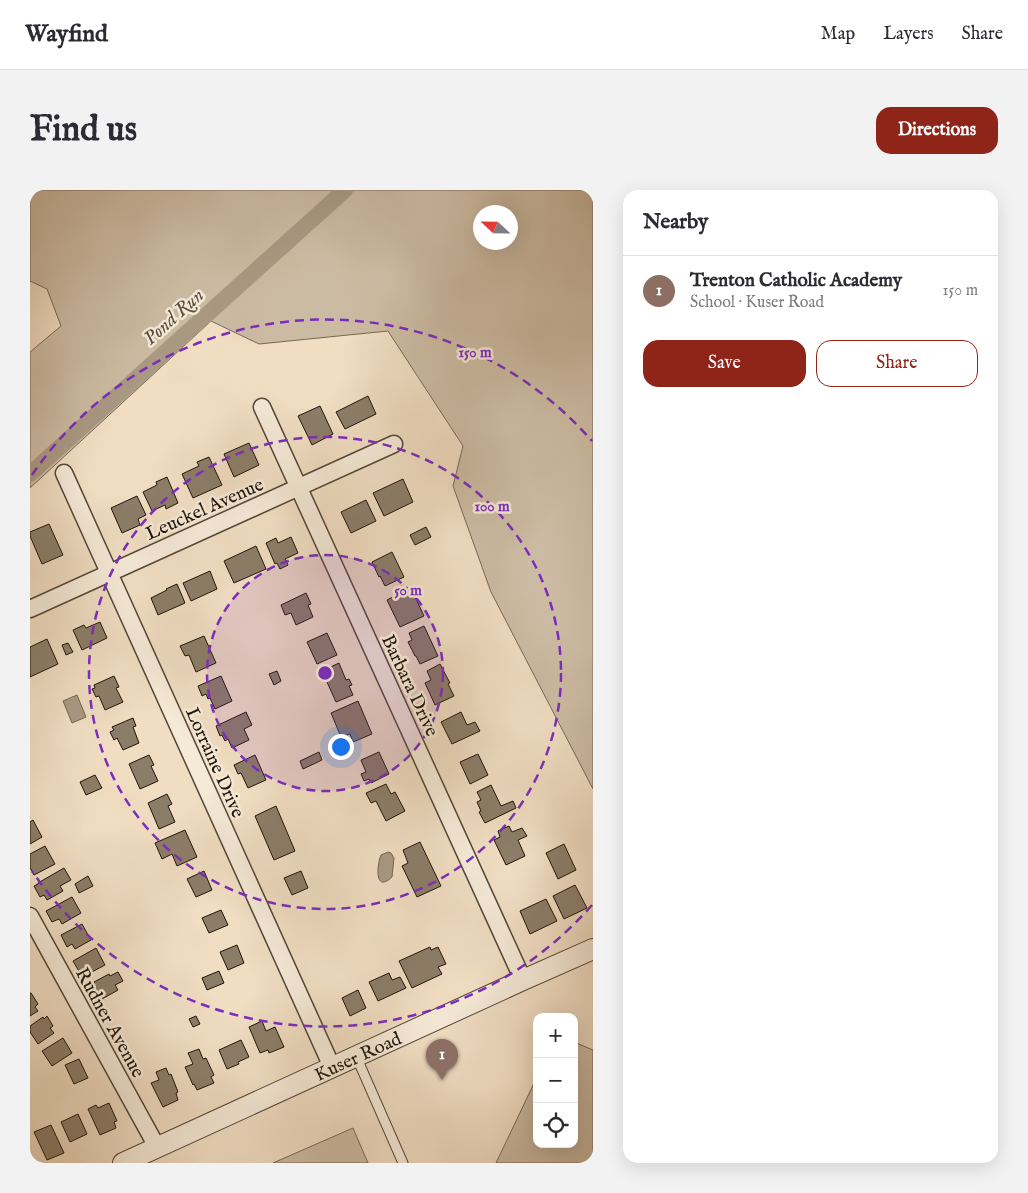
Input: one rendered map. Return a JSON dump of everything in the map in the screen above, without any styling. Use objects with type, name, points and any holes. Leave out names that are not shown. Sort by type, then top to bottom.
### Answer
[{"type":"street","name":"Barbara Drive","points":[[262,407],[523,980]]},
{"type":"street","name":"Leuckel Avenue","points":[[30,608],[394,444]]},
{"type":"street","name":"Lorraine Drive","points":[[64,473],[332,1068]]},
{"type":"street","name":"Rudner Avenue","points":[[30,916],[157,1147]]},
{"type":"street","name":"Kuser Road","points":[[123,1163],[523,980],[593,950]]},
{"type":"lane","points":[[356,1056],[403,1163]]},
{"type":"shaded area","points":[[40,190],[593,190],[593,789],[491,592],[453,486],[463,446],[388,331],[259,344],[211,321],[30,488],[30,352],[61,326],[47,289],[30,281],[30,197]]},
{"type":"shaded area","points":[[77,695],[86,717],[72,723],[63,701]]},
{"type":"shaded area","points":[[388,852],[394,858],[392,877],[382,882],[378,876],[378,865],[381,855]]},
{"type":"shaded area","points":[[578,1044],[593,1050],[593,1163],[496,1163],[533,1085],[533,1148],[578,1148]]},
{"type":"shaded area","points":[[353,1128],[368,1163],[273,1163]]},
{"type":"building","points":[[368,396],[376,414],[345,429],[336,412]]},
{"type":"building","points":[[320,406],[333,434],[312,445],[298,416]]},
{"type":"building","points":[[249,443],[259,465],[234,477],[224,454]]},
{"type":"building","points":[[209,457],[222,485],[193,498],[182,474],[199,466],[197,462]]},
{"type":"building","points":[[167,477],[178,503],[166,509],[165,505],[152,511],[143,492],[157,485],[156,482]]},
{"type":"building","points":[[403,479],[413,502],[384,516],[373,493]]},
{"type":"building","points":[[137,496],[146,515],[138,519],[140,525],[122,533],[111,508]]},
{"type":"building","points":[[366,500],[376,521],[351,533],[341,512]]},
{"type":"building","points":[[49,524],[63,555],[42,564],[30,532]]},
{"type":"building","points":[[426,527],[431,537],[415,545],[410,535]]},
{"type":"building","points":[[291,537],[298,553],[285,559],[288,565],[280,569],[277,563],[275,564],[266,543],[276,538],[278,543]]},
{"type":"building","points":[[256,546],[266,569],[234,583],[224,561]]},
{"type":"building","points":[[392,552],[404,577],[385,586],[372,562]]},
{"type":"building","points":[[210,571],[217,589],[191,601],[183,583]]},
{"type":"building","points":[[177,584],[185,603],[158,615],[151,598]]},
{"type":"building","points":[[411,588],[424,616],[400,627],[387,600]]},
{"type":"building","points":[[306,593],[311,604],[308,605],[313,617],[296,625],[291,613],[285,615],[281,605]]},
{"type":"building","points":[[100,622],[107,638],[82,650],[73,630],[84,625],[86,628]]},
{"type":"building","points":[[424,626],[438,656],[420,664],[408,642],[412,640],[409,633]]},
{"type":"building","points":[[327,633],[337,655],[317,664],[307,642]]},
{"type":"building","points":[[204,636],[216,663],[196,672],[189,655],[185,656],[180,646]]},
{"type":"building","points":[[47,639],[58,664],[30,677],[30,647]]},
{"type":"building","points":[[68,643],[73,652],[66,655],[62,645]]},
{"type":"building","points":[[339,663],[346,680],[349,679],[352,685],[349,686],[353,695],[336,702],[322,671]]},
{"type":"building","points":[[440,664],[450,683],[448,684],[454,696],[435,705],[425,683],[431,680],[427,671]]},
{"type":"building","points":[[277,671],[281,681],[274,685],[269,674]]},
{"type":"building","points":[[114,676],[119,687],[116,688],[123,702],[105,710],[99,696],[96,697],[92,689],[95,688],[94,685]]},
{"type":"building","points":[[221,676],[232,701],[215,709],[206,694],[202,696],[198,686]]},
{"type":"building","points":[[358,701],[372,734],[353,742],[350,734],[341,737],[331,713]]},
{"type":"building","points":[[246,712],[252,725],[244,729],[249,740],[232,748],[228,739],[225,741],[222,735],[220,736],[216,726]]},
{"type":"building","points":[[461,712],[467,725],[475,722],[480,731],[452,744],[441,722]]},
{"type":"building","points":[[133,718],[136,726],[133,727],[139,743],[123,750],[117,738],[114,740],[110,732],[114,730],[112,727]]},
{"type":"building","points":[[319,752],[322,760],[303,769],[300,761]]},
{"type":"building","points":[[379,752],[389,774],[371,783],[369,779],[364,781],[361,774],[366,772],[361,760]]},
{"type":"building","points":[[478,754],[488,775],[470,784],[460,762]]},
{"type":"building","points":[[149,755],[154,765],[151,766],[158,781],[140,789],[129,764]]},
{"type":"building","points":[[255,755],[266,780],[248,788],[241,773],[238,774],[234,765]]},
{"type":"building","points":[[95,775],[102,788],[86,795],[80,782]]},
{"type":"building","points":[[386,784],[391,794],[395,792],[405,811],[386,821],[376,801],[371,803],[366,793]]},
{"type":"building","points":[[491,785],[501,806],[513,801],[516,808],[485,823],[479,812],[481,811],[477,802],[481,800],[477,792]]},
{"type":"building","points":[[167,794],[172,804],[168,806],[175,822],[159,829],[148,803]]},
{"type":"building","points":[[276,806],[295,851],[274,860],[255,816]]},
{"type":"building","points":[[33,820],[42,837],[30,844],[30,822]]},
{"type":"building","points":[[509,826],[512,832],[522,828],[527,836],[518,840],[525,856],[506,865],[494,840],[500,837],[498,831]]},
{"type":"building","points":[[185,830],[197,857],[177,866],[172,854],[162,859],[155,843]]},
{"type":"building","points":[[420,842],[441,886],[417,897],[402,866],[408,863],[403,850]]},
{"type":"building","points":[[564,844],[576,870],[558,879],[546,853]]},
{"type":"building","points":[[45,846],[55,864],[34,875],[30,869],[30,854]]},
{"type":"building","points":[[64,868],[71,880],[60,886],[63,891],[47,900],[44,895],[40,897],[34,886]]},
{"type":"building","points":[[204,871],[212,890],[196,897],[187,879]]},
{"type":"building","points":[[301,871],[308,888],[292,895],[284,878]]},
{"type":"building","points":[[88,876],[93,886],[79,893],[75,884]]},
{"type":"building","points":[[575,885],[587,908],[564,919],[553,896]]},
{"type":"building","points":[[72,897],[81,913],[62,924],[59,919],[52,922],[46,911]]},
{"type":"building","points":[[546,899],[557,921],[530,934],[520,911]]},
{"type":"building","points":[[221,910],[228,925],[209,933],[202,918]]},
{"type":"building","points":[[82,924],[91,940],[75,949],[72,944],[67,947],[61,935]]},
{"type":"building","points":[[237,945],[244,963],[228,970],[220,952]]},
{"type":"building","points":[[430,947],[431,950],[438,947],[446,964],[438,967],[442,974],[412,988],[399,961]]},
{"type":"building","points":[[96,948],[105,965],[88,974],[86,970],[80,973],[73,961]]},
{"type":"building","points":[[219,971],[224,983],[207,990],[202,978]]},
{"type":"building","points":[[118,972],[123,981],[115,985],[118,990],[102,999],[101,995],[95,999],[88,987],[109,974],[110,976]]},
{"type":"building","points":[[389,973],[392,980],[400,977],[406,988],[378,1001],[369,982]]},
{"type":"building","points":[[358,990],[366,1008],[350,1016],[342,998]]},
{"type":"building","points":[[30,993],[38,1004],[35,1007],[38,1011],[30,1016]]},
{"type":"building","points":[[47,1016],[53,1026],[50,1028],[54,1033],[38,1044],[30,1032],[30,1026]]},
{"type":"building","points":[[196,1016],[200,1024],[193,1027],[189,1019]]},
{"type":"building","points":[[262,1021],[266,1031],[275,1027],[284,1047],[269,1053],[268,1050],[260,1053],[249,1027]]},
{"type":"building","points":[[63,1038],[72,1053],[52,1066],[42,1051]]},
{"type":"building","points":[[241,1040],[249,1057],[227,1069],[219,1050]]},
{"type":"building","points":[[199,1049],[203,1059],[206,1058],[214,1075],[211,1077],[214,1083],[197,1090],[185,1067],[193,1064],[188,1053]]},
{"type":"building","points":[[79,1059],[88,1078],[74,1084],[65,1065]]},
{"type":"building","points":[[166,1068],[169,1075],[171,1074],[178,1092],[176,1093],[178,1100],[163,1107],[151,1083],[159,1080],[156,1072]]},
{"type":"building","points":[[109,1103],[117,1121],[114,1122],[116,1128],[100,1135],[88,1109],[96,1105],[98,1108]]},
{"type":"building","points":[[78,1114],[87,1134],[70,1142],[61,1122]]},
{"type":"building","points":[[51,1125],[64,1153],[47,1160],[34,1132]]},
{"type":"waterway","name":"Pond Run","points":[[30,474],[345,190]]},
{"type":"place","name":"Trenton Catholic Academy","points":[[442,1080]]}]
